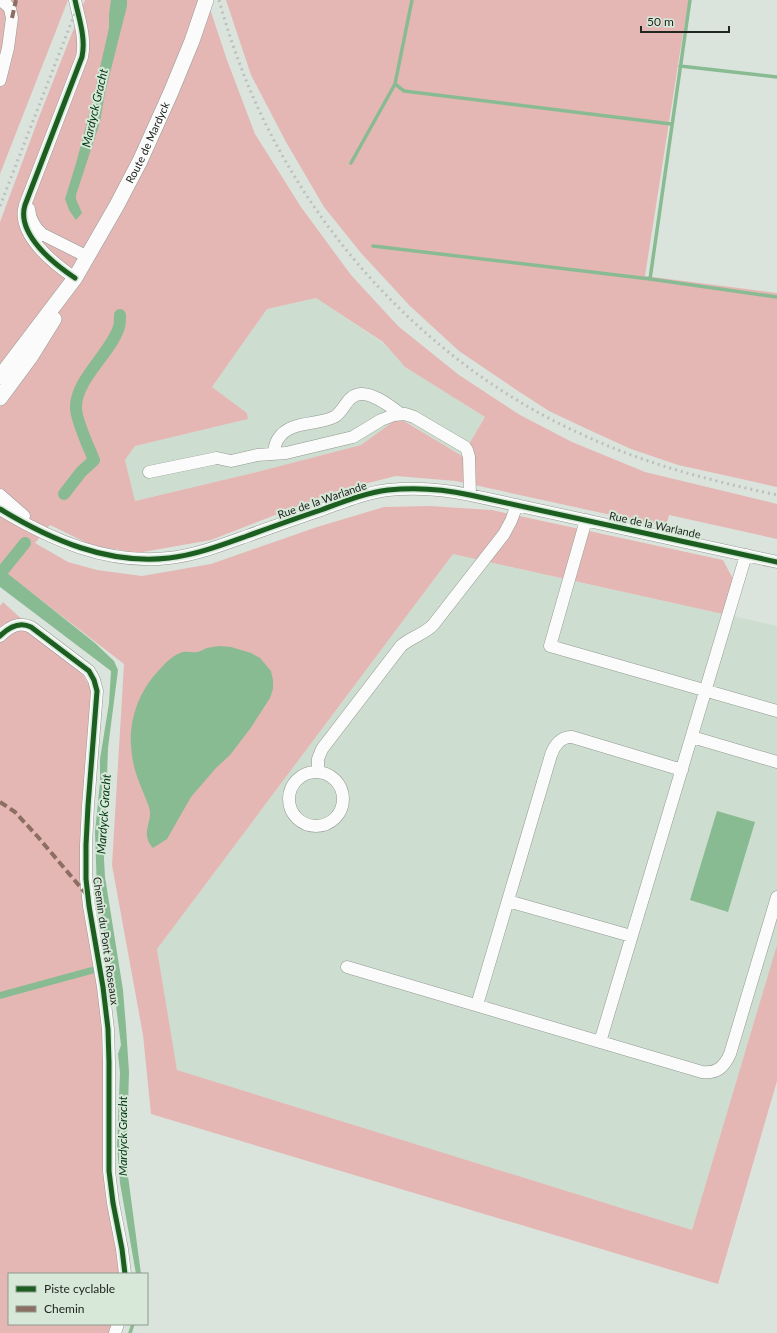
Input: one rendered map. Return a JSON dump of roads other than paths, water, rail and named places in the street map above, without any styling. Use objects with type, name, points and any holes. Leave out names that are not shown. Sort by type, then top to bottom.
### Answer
[{"type":"main road","name":"Route de Mardyck","points":[[0,398],[38,345],[120,200],[149,142],[177,79],[206,0]]},
{"type":"main road","name":"Route de Mardyck","points":[[0,377],[75,278]]},
{"type":"street","points":[[0,0],[8,5],[12,18],[8,48],[0,80]]},
{"type":"street","points":[[75,0],[84,49],[23,212],[24,224],[28,232],[49,259],[75,278]]},
{"type":"street","points":[[30,192],[29,212],[36,228],[46,237],[88,257]]},
{"type":"street","points":[[273,454],[278,439],[290,428],[334,417],[351,397],[357,394],[366,394],[373,396],[401,414],[414,417],[465,447],[469,456],[470,495]]},
{"type":"street","points":[[149,472],[217,458],[231,461],[257,455],[286,453],[350,438],[361,433],[384,418],[401,414]]},
{"type":"street","name":"Rue de la Warlande","points":[[0,510],[33,528],[60,540],[103,555],[132,558],[169,558],[184,556],[217,547],[340,503],[376,492],[396,489],[424,489],[450,491],[470,495],[777,562]]},
{"type":"street","name":"Rue de la Warlande","points":[[0,495],[8,504],[30,521],[60,540]]},
{"type":"street","points":[[318,772],[318,759],[322,749],[401,646],[422,635],[433,625],[504,534],[512,521],[517,505]]},
{"type":"street","points":[[586,520],[550,646],[777,711]]},
{"type":"street","points":[[600,1042],[746,555]]},
{"type":"street","name":"Chemin du Pont à Roseaux","points":[[0,636],[6,630],[14,626],[22,624],[31,627],[85,668],[92,675],[96,685],[98,697],[88,806],[86,858],[89,906],[102,976],[108,1029],[109,1171],[125,1273]]},
{"type":"street","points":[[477,1006],[551,755],[553,749],[560,740],[568,736],[682,770]]},
{"type":"street","points":[[692,737],[777,762]]},
{"type":"street","points":[[318,772],[327,774],[338,782],[343,794],[343,803],[340,812],[331,822],[314,826],[305,824],[298,819],[290,808],[289,799],[292,786],[298,779],[305,774],[318,772]]},
{"type":"street","points":[[347,967],[702,1072],[712,1073],[724,1065],[730,1054],[777,897]]},
{"type":"street","points":[[508,901],[631,936]]},
{"type":"water","points":[[111,0],[127,0],[127,6],[105,93],[100,122],[76,195],[76,199],[82,213],[76,220],[69,210],[65,199],[92,103],[109,28]]},
{"type":"water","points":[[7,559],[15,563],[7,573],[95,643],[114,661],[118,670],[108,748],[104,859],[105,877],[123,990],[129,1072],[127,1140],[128,1176],[141,1273],[136,1273],[120,1183],[117,1145],[120,1073],[118,1054],[121,1045],[112,974],[108,972],[95,973],[0,999],[0,992],[95,966],[110,964],[111,961],[104,932],[97,890],[95,832],[100,782],[100,759],[109,703],[111,671],[0,587],[0,568]]},
{"type":"water","points":[[219,646],[231,647],[251,653],[260,658],[271,671],[273,689],[270,698],[250,729],[230,755],[216,768],[191,797],[167,839],[153,848],[147,837],[150,817],[149,807],[137,775],[132,755],[131,731],[136,708],[140,697],[153,677],[171,658],[183,652],[198,652],[207,648]]},
{"type":"water","points":[[717,811],[755,822],[728,912],[690,900]]},
{"type":"waterway","points":[[351,163],[395,84],[412,0]]},
{"type":"waterway","points":[[650,279],[690,0]]},
{"type":"waterway","points":[[680,66],[777,77]]},
{"type":"waterway","points":[[395,84],[404,91],[671,124]]},
{"type":"waterway","points":[[373,246],[650,279],[777,297]]},
{"type":"waterway","name":"Mardyck Gracht","points":[[64,494],[81,472],[94,460],[78,420],[76,408],[77,398],[87,377],[115,337],[119,327],[120,315]]},
{"type":"waterway","name":"Mardyck Gracht","points":[[0,574],[25,543]]},
{"type":"waterway","name":"Mardyck Gracht","points":[[130,1333],[133,1325]]},
{"type":"railway","points":[[0,206],[80,0]]},
{"type":"railway","points":[[219,0],[230,37],[251,91],[267,127],[303,190],[334,234],[368,275],[405,314],[445,349],[488,381],[533,410],[581,434],[605,445],[653,463],[702,477],[777,495]]}]
